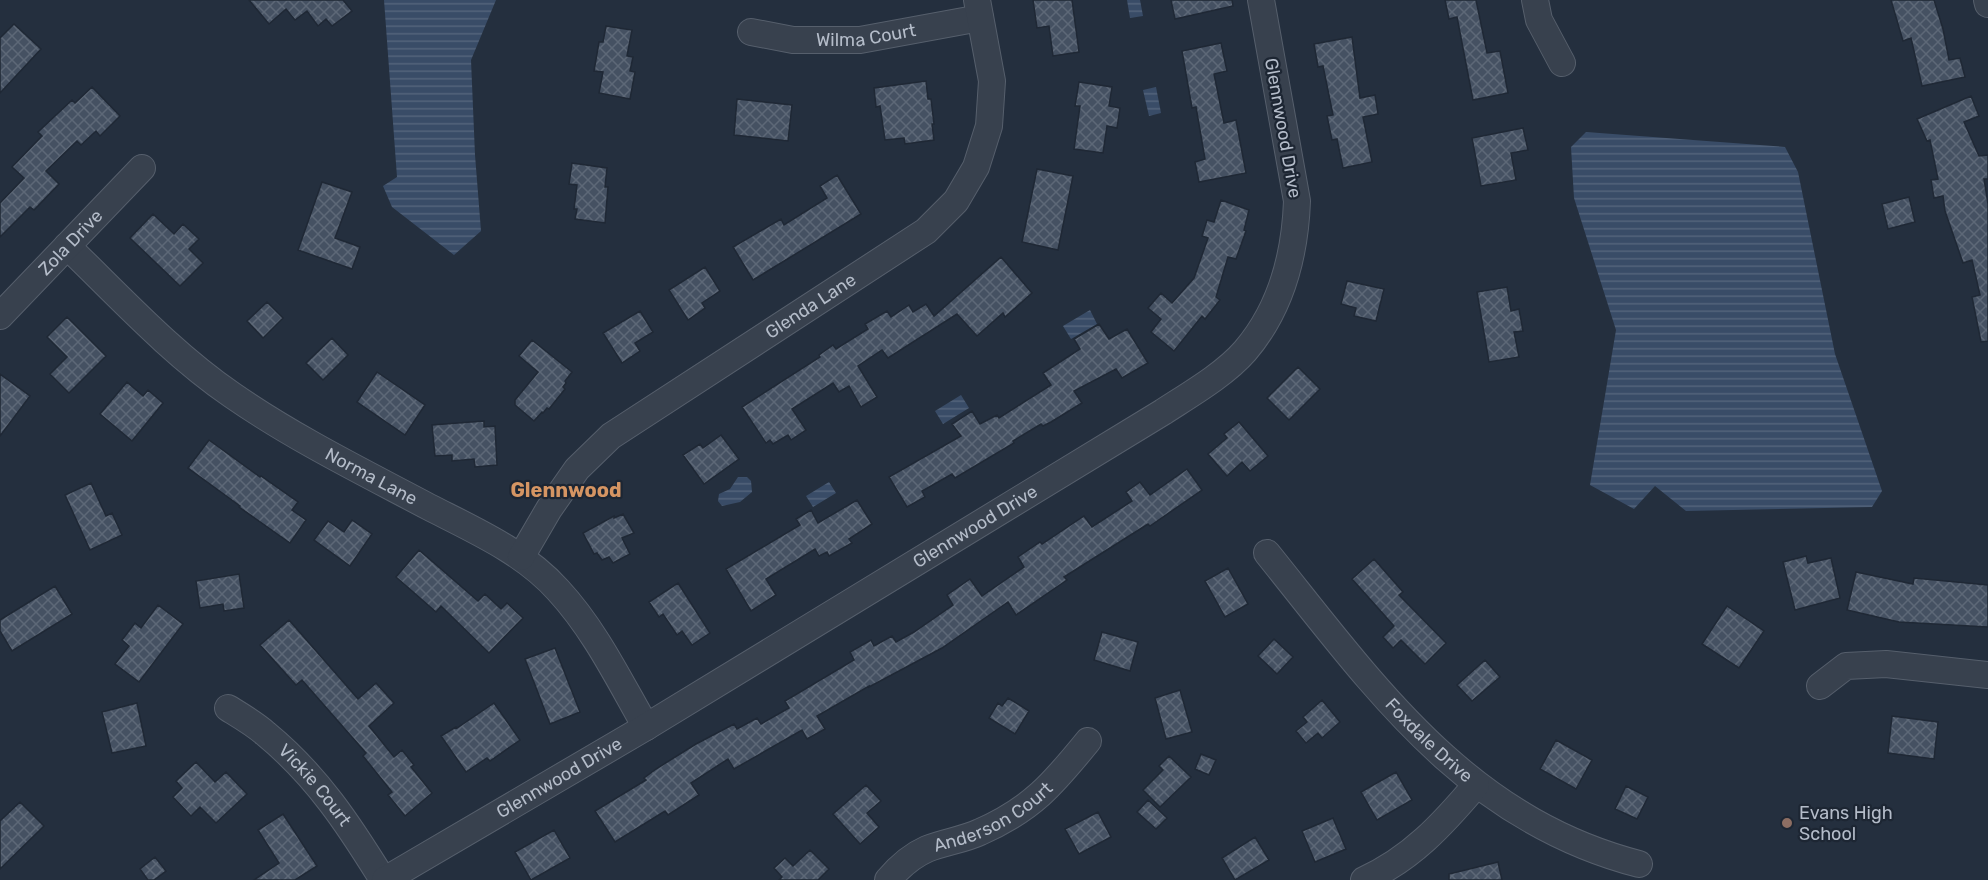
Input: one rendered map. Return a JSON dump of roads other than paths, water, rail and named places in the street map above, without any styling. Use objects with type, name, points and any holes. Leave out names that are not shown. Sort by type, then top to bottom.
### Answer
[{"type":"street","name":"Glennwood Drive","points":[[384,880],[646,727],[1163,412],[1206,385],[1244,352],[1269,316],[1287,275],[1296,234],[1297,201],[1261,0]]},
{"type":"street","points":[[1536,0],[1539,20],[1562,63]]},
{"type":"street","name":"Wilma Court","points":[[751,32],[793,40],[860,40],[978,9]]},
{"type":"street","name":"Glenda Lane","points":[[521,557],[549,509],[577,469],[611,436],[926,231],[957,201],[976,167],[989,126],[992,81],[978,9]]},
{"type":"street","name":"Zola Drive","points":[[0,316],[142,168]]},
{"type":"street","name":"Norma Lane","points":[[67,246],[182,356],[231,395],[349,464],[521,557],[558,589],[592,633],[646,727]]},
{"type":"street","name":"Foxdale Drive","points":[[1267,553],[1396,711],[1435,750],[1476,785],[1517,813],[1556,835],[1605,855],[1639,864]]},
{"type":"street","points":[[1820,686],[1846,666],[1886,664],[1988,675]]},
{"type":"street","name":"Vickie Court","points":[[228,708],[266,733],[306,771],[342,815],[384,880]]},
{"type":"street","name":"Anderson Court","points":[[888,880],[902,864],[927,849],[978,833],[1007,819],[1032,802],[1054,783],[1088,741]]},
{"type":"street","points":[[1364,880],[1385,871],[1414,851],[1445,822],[1476,785]]},
{"type":"water","points":[[384,0],[496,0],[471,60],[481,231],[454,255],[392,207],[383,186],[397,177]]},
{"type":"water","points":[[1127,0],[1140,0],[1143,16],[1130,18]]},
{"type":"water","points":[[1156,87],[1161,113],[1149,116],[1143,90]]},
{"type":"water","points":[[1586,132],[1785,147],[1798,172],[1835,354],[1882,491],[1872,507],[1686,511],[1655,486],[1634,509],[1590,485],[1616,330],[1574,198],[1571,147]]},
{"type":"water","points":[[1090,310],[1097,324],[1071,339],[1063,326]]},
{"type":"water","points":[[961,395],[969,408],[943,424],[935,411]]},
{"type":"water","points":[[738,477],[747,477],[751,481],[752,492],[740,502],[722,506],[718,501],[719,494],[730,489]]},
{"type":"water","points":[[829,482],[836,493],[813,507],[806,496]]},
{"type":"place","name":"Evans High School","points":[[1787,823]]},
{"type":"district","name":"Glennwood","points":[[566,490]]}]
